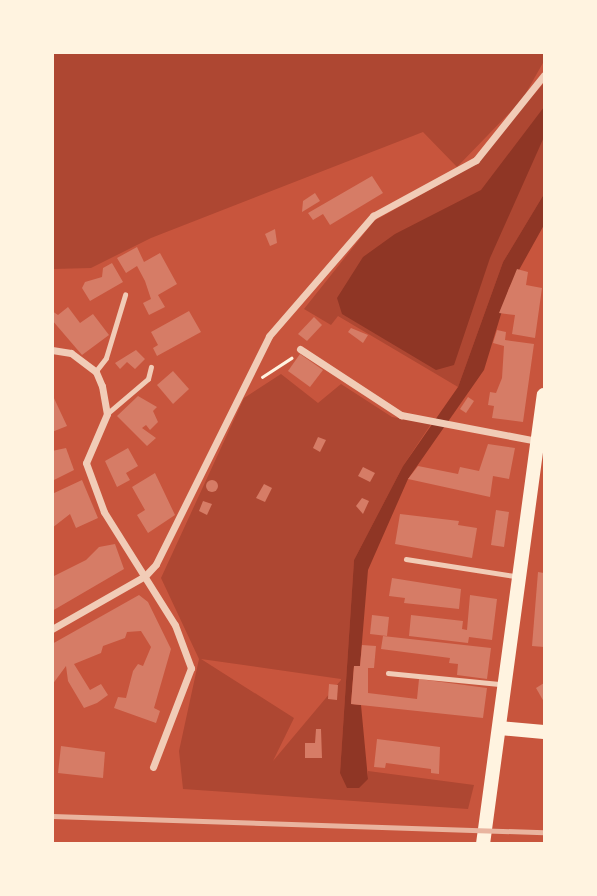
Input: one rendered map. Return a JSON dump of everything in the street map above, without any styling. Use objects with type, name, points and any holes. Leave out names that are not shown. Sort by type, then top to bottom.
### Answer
[{"type":"main road","points":[[483,844],[544,395]]},
{"type":"main road","points":[[500,729],[544,732]]},
{"type":"street","points":[[52,629],[145,576],[192,494],[269,336],[373,216],[476,160],[544,75]]},
{"type":"street","points":[[52,349],[71,353],[96,372],[107,414],[86,463],[104,512],[175,625],[191,668],[153,767]]},
{"type":"street","points":[[300,349],[401,415],[452,427],[537,441]]},
{"type":"lane","points":[[96,372],[106,358],[125,295]]},
{"type":"lane","points":[[107,414],[148,379],[151,367]]},
{"type":"lane","points":[[406,559],[520,577]]},
{"type":"lane","points":[[388,673],[505,685]]},
{"type":"path","points":[[242,390],[300,349]]},
{"type":"shaded area","points":[[544,52],[544,61],[522,100],[457,167],[423,132],[151,238],[91,268],[53,269],[52,53]]},
{"type":"shaded area","points":[[544,83],[544,194],[503,262],[458,387],[338,316],[331,325],[304,309],[374,221],[467,169]]},
{"type":"shaded area","points":[[544,107],[544,137],[490,258],[454,365],[436,370],[342,314],[337,298],[363,257],[395,234],[481,190]]},
{"type":"shaded area","points":[[544,194],[544,225],[509,288],[484,370],[408,479],[368,570],[360,666],[354,666],[351,704],[361,705],[368,779],[359,788],[347,788],[340,773],[354,560],[403,466],[458,387],[503,262]]},
{"type":"shaded area","points":[[281,374],[318,403],[341,384],[392,417],[431,424],[403,466],[354,560],[340,773],[368,779],[368,771],[474,785],[468,809],[183,789],[179,751],[199,659],[161,578],[244,398]],"holes":[[[201,659],[341,679],[273,761],[294,718]]]},
{"type":"building","points":[[372,176],[383,193],[330,225],[323,214],[313,220],[308,213]]},
{"type":"building","points":[[315,193],[320,201],[302,212],[303,201]]},
{"type":"building","points":[[275,229],[277,243],[270,246],[265,234]]},
{"type":"building","points":[[137,247],[144,262],[160,253],[177,284],[158,295],[165,307],[149,315],[143,303],[151,299],[137,266],[126,273],[117,258]]},
{"type":"building","points":[[112,263],[123,282],[90,301],[82,288],[85,282],[102,277],[103,268]]},
{"type":"building","points":[[517,269],[528,272],[526,285],[542,288],[535,338],[512,334],[515,315],[499,313]]},
{"type":"building","points":[[68,307],[80,323],[93,314],[109,335],[82,355],[52,320],[52,311],[58,315]]},
{"type":"building","points":[[189,311],[201,332],[157,356],[153,348],[158,345],[151,332]]},
{"type":"building","points":[[314,317],[322,325],[307,341],[298,334]]},
{"type":"building","points":[[351,328],[368,335],[363,343],[348,332]]},
{"type":"building","points":[[497,330],[506,332],[505,340],[534,344],[523,422],[492,418],[494,406],[488,405],[490,392],[496,393],[502,378],[504,346],[493,343]]},
{"type":"building","points":[[136,350],[145,359],[135,369],[127,362],[120,369],[115,363]]},
{"type":"building","points":[[300,354],[323,370],[310,387],[288,371]]},
{"type":"building","points":[[173,371],[189,389],[173,404],[157,385]]},
{"type":"building","points":[[52,394],[67,426],[52,432]]},
{"type":"building","points":[[138,396],[157,407],[153,411],[158,422],[150,430],[146,425],[142,428],[156,438],[147,446],[117,416]]},
{"type":"building","points":[[468,397],[474,401],[466,413],[460,409]]},
{"type":"building","points":[[318,437],[326,440],[320,452],[313,448]]},
{"type":"building","points":[[488,444],[515,448],[509,479],[493,476],[490,497],[408,479],[418,466],[458,474],[460,467],[479,471]]},
{"type":"building","points":[[66,448],[74,470],[52,481],[52,451]]},
{"type":"building","points":[[128,448],[138,466],[126,473],[130,480],[117,487],[105,461]]},
{"type":"building","points":[[363,467],[375,473],[370,482],[358,476]]},
{"type":"building","points":[[155,473],[175,515],[148,533],[137,515],[145,510],[132,487]]},
{"type":"building","points":[[82,480],[98,518],[76,528],[70,514],[52,528],[52,494]]},
{"type":"building","points":[[207,481],[217,481],[217,491],[207,491]]},
{"type":"building","points":[[264,484],[272,488],[265,502],[256,498]]},
{"type":"building","points":[[362,498],[369,501],[363,514],[356,506]]},
{"type":"building","points":[[203,501],[212,504],[207,515],[199,511]]},
{"type":"building","points":[[496,510],[509,512],[504,547],[491,545]]},
{"type":"building","points":[[400,514],[459,521],[458,525],[477,528],[472,558],[395,544]]},
{"type":"building","points":[[115,544],[124,569],[52,611],[52,577],[86,560],[99,547]]},
{"type":"building","points":[[538,572],[544,573],[544,647],[532,646]]},
{"type":"building","points":[[392,578],[461,589],[459,609],[404,603],[405,598],[389,596]]},
{"type":"building","points":[[139,595],[148,602],[171,649],[154,708],[160,711],[156,723],[114,708],[118,697],[126,698],[133,671],[138,664],[143,666],[151,647],[141,631],[127,632],[125,638],[103,646],[101,653],[74,664],[90,690],[101,684],[108,695],[97,703],[84,708],[68,681],[66,666],[52,685],[52,644]]},
{"type":"building","points":[[470,595],[497,599],[492,640],[469,637],[468,643],[409,636],[411,615],[463,621],[462,629],[467,630]]},
{"type":"building","points":[[372,615],[389,617],[387,636],[370,634]]},
{"type":"building","points":[[383,636],[491,648],[487,679],[457,675],[458,664],[449,663],[450,658],[381,649]]},
{"type":"building","points":[[362,645],[376,646],[374,668],[368,668],[368,693],[417,699],[419,679],[487,688],[483,718],[351,704],[354,666],[360,666]]},
{"type":"building","points":[[544,683],[544,702],[536,688]]},
{"type":"building","points":[[329,684],[338,685],[337,700],[328,699]]},
{"type":"building","points":[[316,729],[321,729],[322,758],[305,758],[305,743],[315,743]]},
{"type":"building","points":[[377,739],[440,747],[439,774],[431,773],[431,769],[386,763],[385,768],[374,767]]},
{"type":"building","points":[[61,746],[105,752],[103,778],[58,773]]},
{"type":"railway","points":[[52,816],[544,832]]}]
